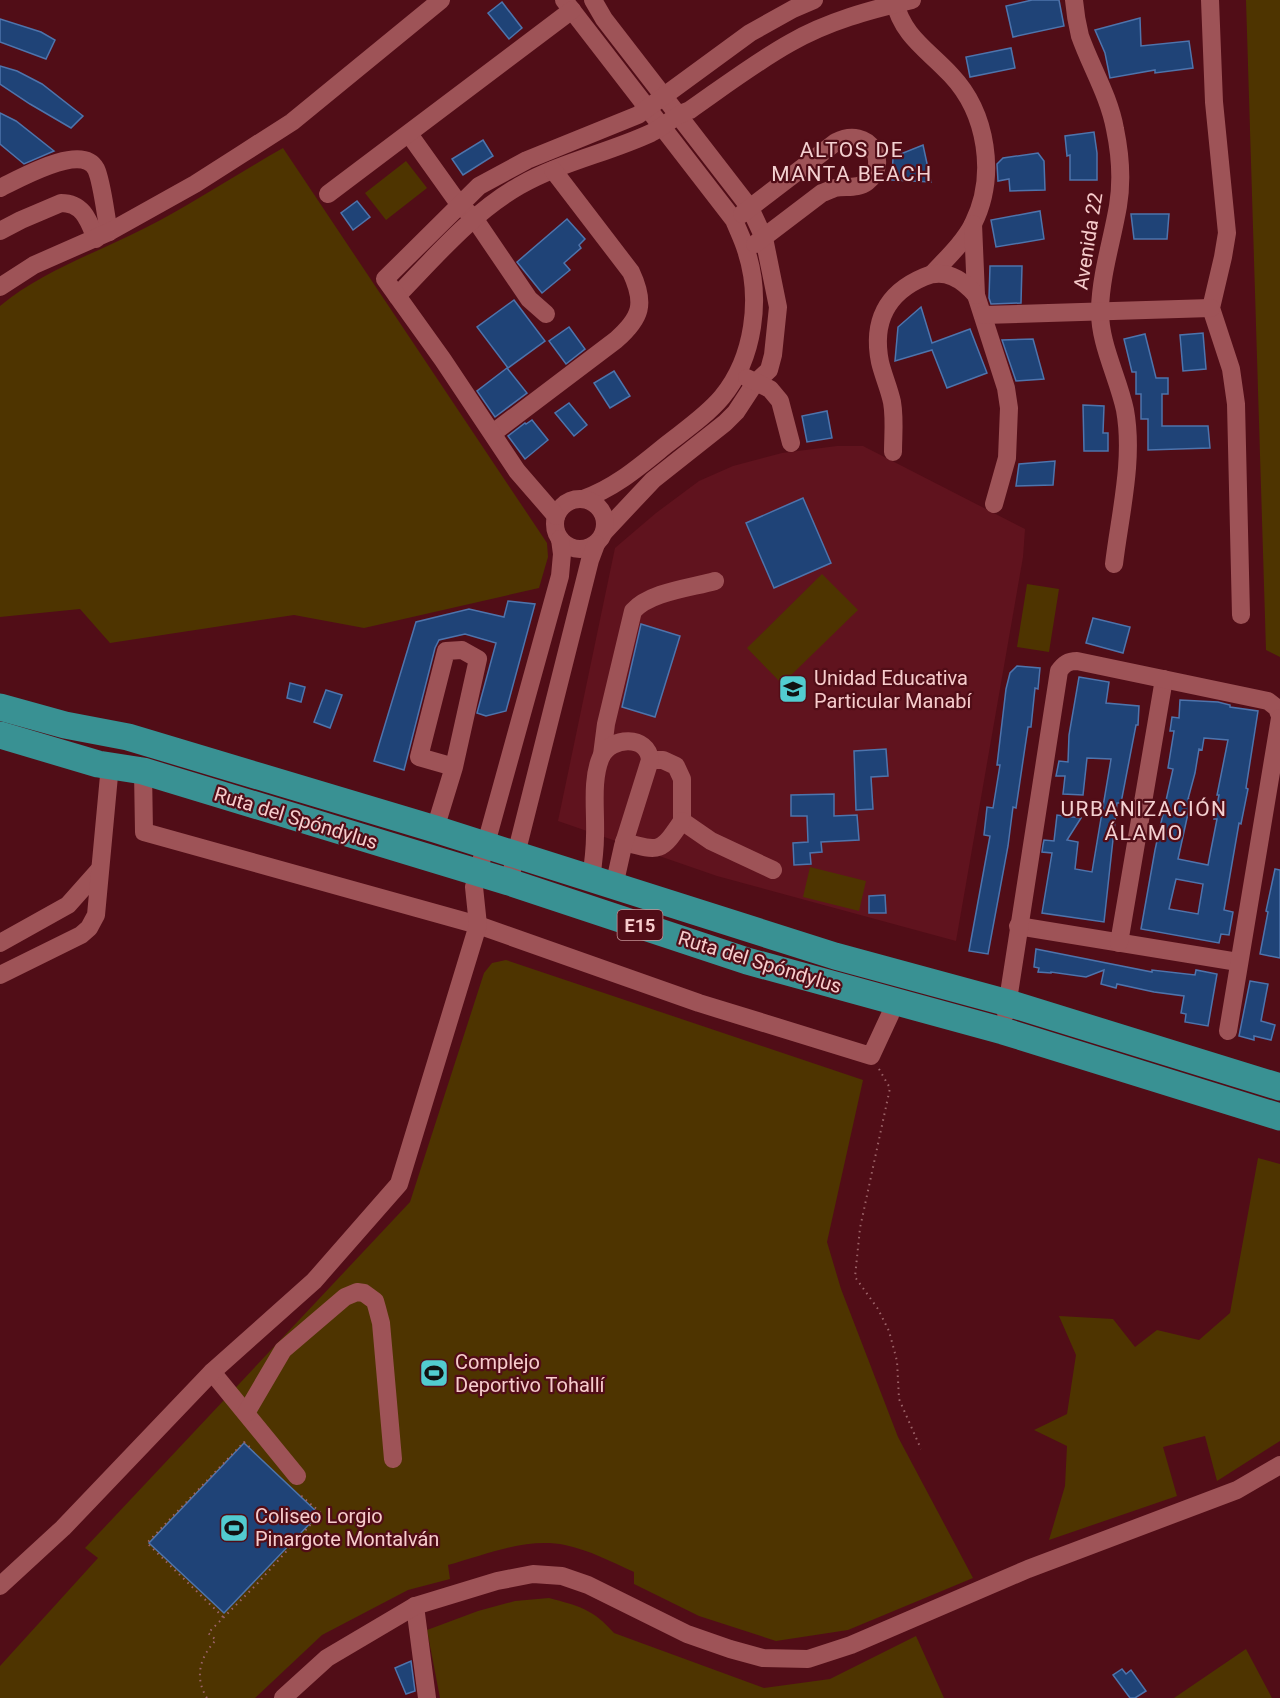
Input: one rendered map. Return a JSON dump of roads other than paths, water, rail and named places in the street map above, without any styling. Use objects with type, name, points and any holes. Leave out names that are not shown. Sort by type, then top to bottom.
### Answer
[{"type":"highway","name":"Ruta del Spóndylus","points":[[0,707],[64,725],[128,737],[435,829],[835,956],[1008,1003],[1280,1087]]},
{"type":"highway","name":"Ruta del Spóndylus","points":[[0,735],[98,764],[143,771],[509,882],[747,960],[1003,1031],[1280,1117]]},
{"type":"street","points":[[0,287],[34,265],[102,236],[195,184],[292,122],[441,0]]},
{"type":"street","points":[[328,194],[409,134],[568,5],[734,220],[747,251],[754,288],[753,324],[745,354],[738,372],[722,398],[703,416],[621,481],[599,494],[567,503],[556,516],[556,532],[566,545],[581,549],[600,537],[653,480],[695,448],[736,412],[754,383],[769,370],[773,355],[778,307],[764,238],[750,208],[604,19],[593,0]]},
{"type":"street","points":[[556,516],[517,471],[385,279],[459,204],[489,181],[549,151],[638,115],[750,33],[814,0]]},
{"type":"street","name":"Avenida 22","points":[[1074,0],[1080,34],[1101,84],[1115,127],[1118,149],[1119,203],[1102,279],[1100,312],[1104,337],[1120,390],[1128,437],[1125,484],[1114,564]]},
{"type":"street","points":[[1210,0],[1214,102],[1227,233],[1211,308],[1232,369],[1236,404],[1241,615]]},
{"type":"street","points":[[397,296],[474,218],[520,185],[661,127],[789,43],[856,14],[900,1],[901,21],[914,40],[953,76],[975,109],[982,133],[985,178],[981,201],[973,225],[933,273],[908,285],[896,294],[885,308],[878,326],[880,363],[892,402],[894,421],[892,453]]},
{"type":"street","points":[[611,61],[628,48]]},
{"type":"street","points":[[409,134],[459,204],[474,218],[529,299],[546,314]]},
{"type":"street","points":[[734,220],[836,142],[846,137],[858,137],[867,141],[873,148],[877,158],[876,168],[873,176],[866,183],[857,187],[834,188],[822,193],[747,251]]},
{"type":"street","points":[[492,433],[616,340],[631,327],[638,314],[637,285],[631,272],[555,169],[549,151]]},
{"type":"street","points":[[0,189],[43,168],[75,158],[89,162],[97,170],[102,236]]},
{"type":"street","points":[[0,231],[61,202],[66,202],[84,212],[102,236]]},
{"type":"street","points":[[973,225],[976,295],[1006,388],[1010,408],[1007,458],[994,504]]},
{"type":"street","points":[[933,273],[949,275],[964,282],[976,295]]},
{"type":"street","points":[[983,315],[1211,308]]},
{"type":"street","points":[[738,372],[754,383],[770,389],[780,401],[791,443]]},
{"type":"street","points":[[681,433],[695,448]]},
{"type":"street","points":[[509,882],[590,560],[600,537],[603,514],[598,507],[583,499]]},
{"type":"street","points":[[0,1586],[63,1528],[212,1372],[314,1281],[399,1184],[478,925],[474,886],[560,576],[562,554],[560,539]]},
{"type":"street","points":[[603,882],[595,838],[596,778],[606,724],[633,611],[640,603],[651,598],[715,581]]},
{"type":"street","points":[[435,829],[454,767],[478,659],[462,650],[446,651],[420,757],[454,767]]},
{"type":"street","points":[[1003,1031],[1059,671],[1067,662],[1077,661],[1268,701],[1277,708],[1280,717],[1228,1031]]},
{"type":"street","points":[[1119,943],[1164,679]]},
{"type":"street","points":[[523,710],[549,717]]},
{"type":"street","points":[[602,755],[611,745],[620,740],[634,742],[650,752],[650,760],[624,842],[603,882]]},
{"type":"street","points":[[624,842],[648,849],[659,848],[666,844],[682,821],[682,778],[676,766],[663,760],[650,760]]},
{"type":"street","points":[[0,975],[81,935],[89,928],[96,915],[110,765]]},
{"type":"street","points":[[143,771],[144,832],[478,925],[699,1003],[871,1056],[890,1016],[894,1001]]},
{"type":"street","points":[[506,775],[533,783]]},
{"type":"street","points":[[682,821],[711,840],[773,870]]},
{"type":"street","points":[[0,943],[68,905],[100,869]]},
{"type":"street","points":[[1018,926],[1238,962]]},
{"type":"street","points":[[246,1413],[283,1350],[345,1297],[357,1292],[364,1293],[375,1301],[381,1323],[393,1459]]},
{"type":"street","points":[[212,1372],[246,1413],[296,1483]]},
{"type":"street","points":[[283,1698],[327,1658],[415,1606],[497,1581],[532,1574],[562,1576],[596,1589],[687,1634],[730,1649],[763,1658],[808,1659],[851,1645],[1028,1569],[1237,1490],[1280,1465]]},
{"type":"street","points":[[415,1606],[428,1698]]},
{"type":"place","name":"Unidad Educativa Particular Manabí","points":[[793,689]]},
{"type":"place","name":"Complejo Deportivo Tohallí","points":[[434,1373]]},
{"type":"place","name":"Coliseo Lorgio Pinargote Montalván","points":[[234,1528]]},
{"type":"district","name":"ALTOS DE MANTA BEACH","points":[[852,162]]},
{"type":"district","name":"URBANIZACIÓN ÁLAMO","points":[[1144,821]]}]
